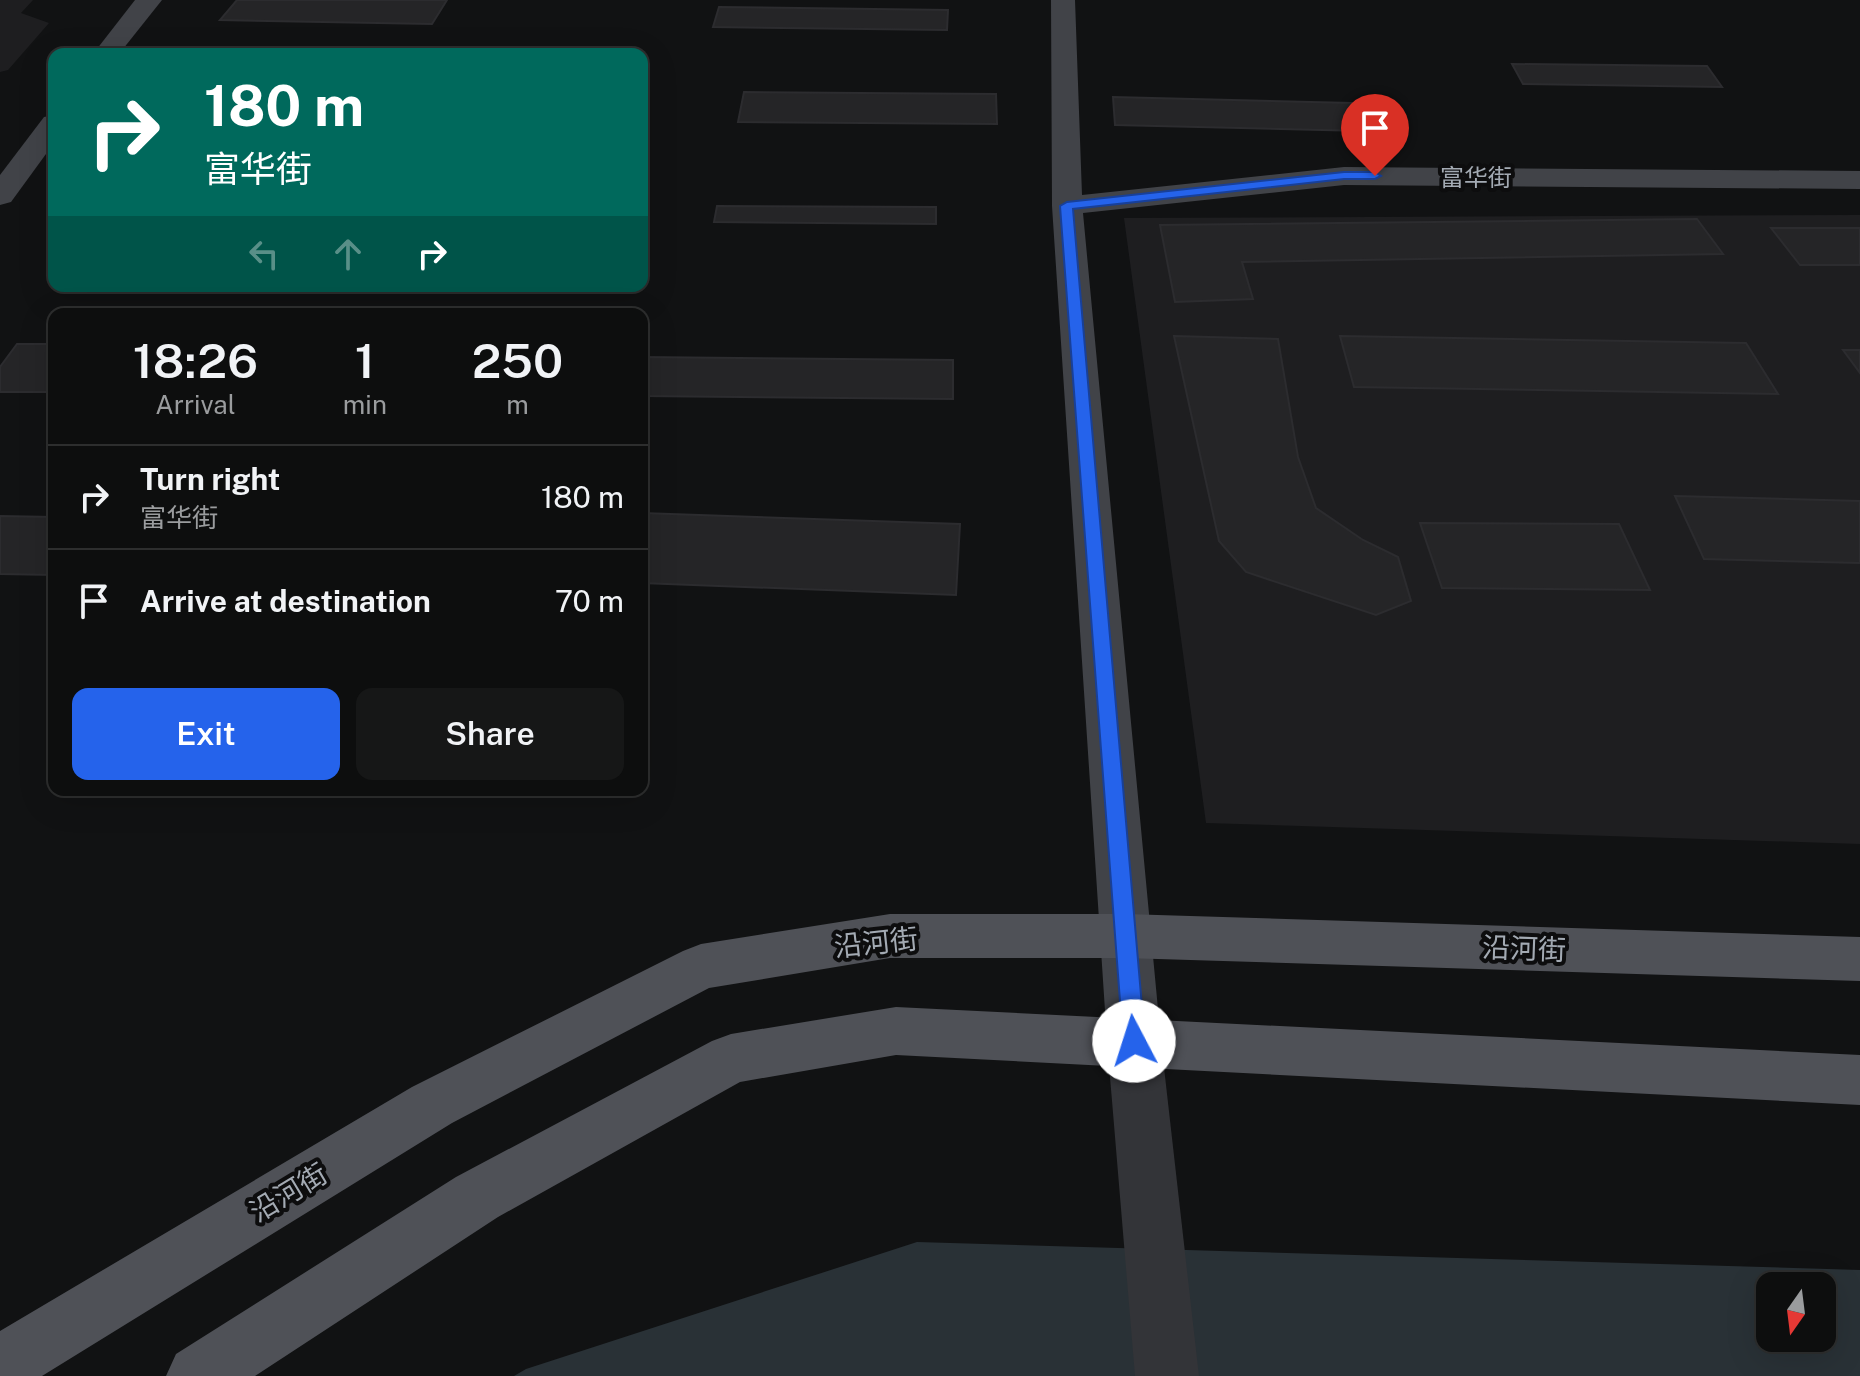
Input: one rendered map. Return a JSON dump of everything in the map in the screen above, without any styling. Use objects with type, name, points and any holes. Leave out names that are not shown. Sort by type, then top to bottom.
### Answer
[{"type":"main road","name":"沿河街","points":[[0,1366],[432,1105],[701,967],[890,936],[1125,936],[1860,959]]},
{"type":"main road","points":[[198,1376],[477,1197],[731,1059],[896,1031],[1860,1080]]},
{"type":"street","points":[[110,48],[140,8],[150,0]]},
{"type":"street","points":[[1063,0],[1067,206],[1125,936],[1167,1376]]},
{"type":"street","points":[[0,196],[48,131]]},
{"type":"street","name":"富华街","points":[[1067,206],[1344,176],[1860,180]]},
{"type":"shaded area","points":[[0,0],[33,0],[21,13],[49,23],[8,70],[0,72]]},
{"type":"shaded area","points":[[1860,215],[1860,844],[1206,823],[1124,218]]},
{"type":"shaded area","points":[[917,1242],[1860,1270],[1860,1376],[514,1376],[526,1369]]},
{"type":"building","points":[[237,0],[447,0],[432,24],[220,20]]},
{"type":"building","points":[[719,7],[948,10],[947,30],[713,27]]},
{"type":"building","points":[[1512,64],[1707,66],[1722,87],[1523,84]]},
{"type":"building","points":[[744,92],[996,94],[997,124],[738,122]]},
{"type":"building","points":[[1113,97],[1394,104],[1404,132],[1115,125]]},
{"type":"building","points":[[717,206],[936,207],[936,224],[714,222]]},
{"type":"building","points":[[1697,219],[1723,254],[1242,262],[1253,299],[1175,302],[1160,225]]},
{"type":"building","points":[[1771,228],[1860,228],[1860,265],[1800,265]]},
{"type":"building","points":[[1174,336],[1278,339],[1298,457],[1316,508],[1363,540],[1398,557],[1411,601],[1376,615],[1246,572],[1219,541]]},
{"type":"building","points":[[1340,336],[1746,343],[1778,394],[1354,387]]},
{"type":"building","points":[[17,344],[48,344],[48,392],[0,392],[0,367]]},
{"type":"building","points":[[1843,350],[1860,350],[1860,373]]},
{"type":"building","points":[[648,357],[953,360],[953,399],[648,396]]},
{"type":"building","points":[[1675,496],[1860,501],[1860,563],[1704,559]]},
{"type":"building","points":[[648,513],[960,524],[956,595],[648,583]]},
{"type":"building","points":[[0,516],[48,517],[48,575],[0,574]]},
{"type":"building","points":[[1420,523],[1619,524],[1650,590],[1442,588]]},
{"type":"route","points":[[1134,1041],[1067,206],[1344,176],[1375,176]]}]
